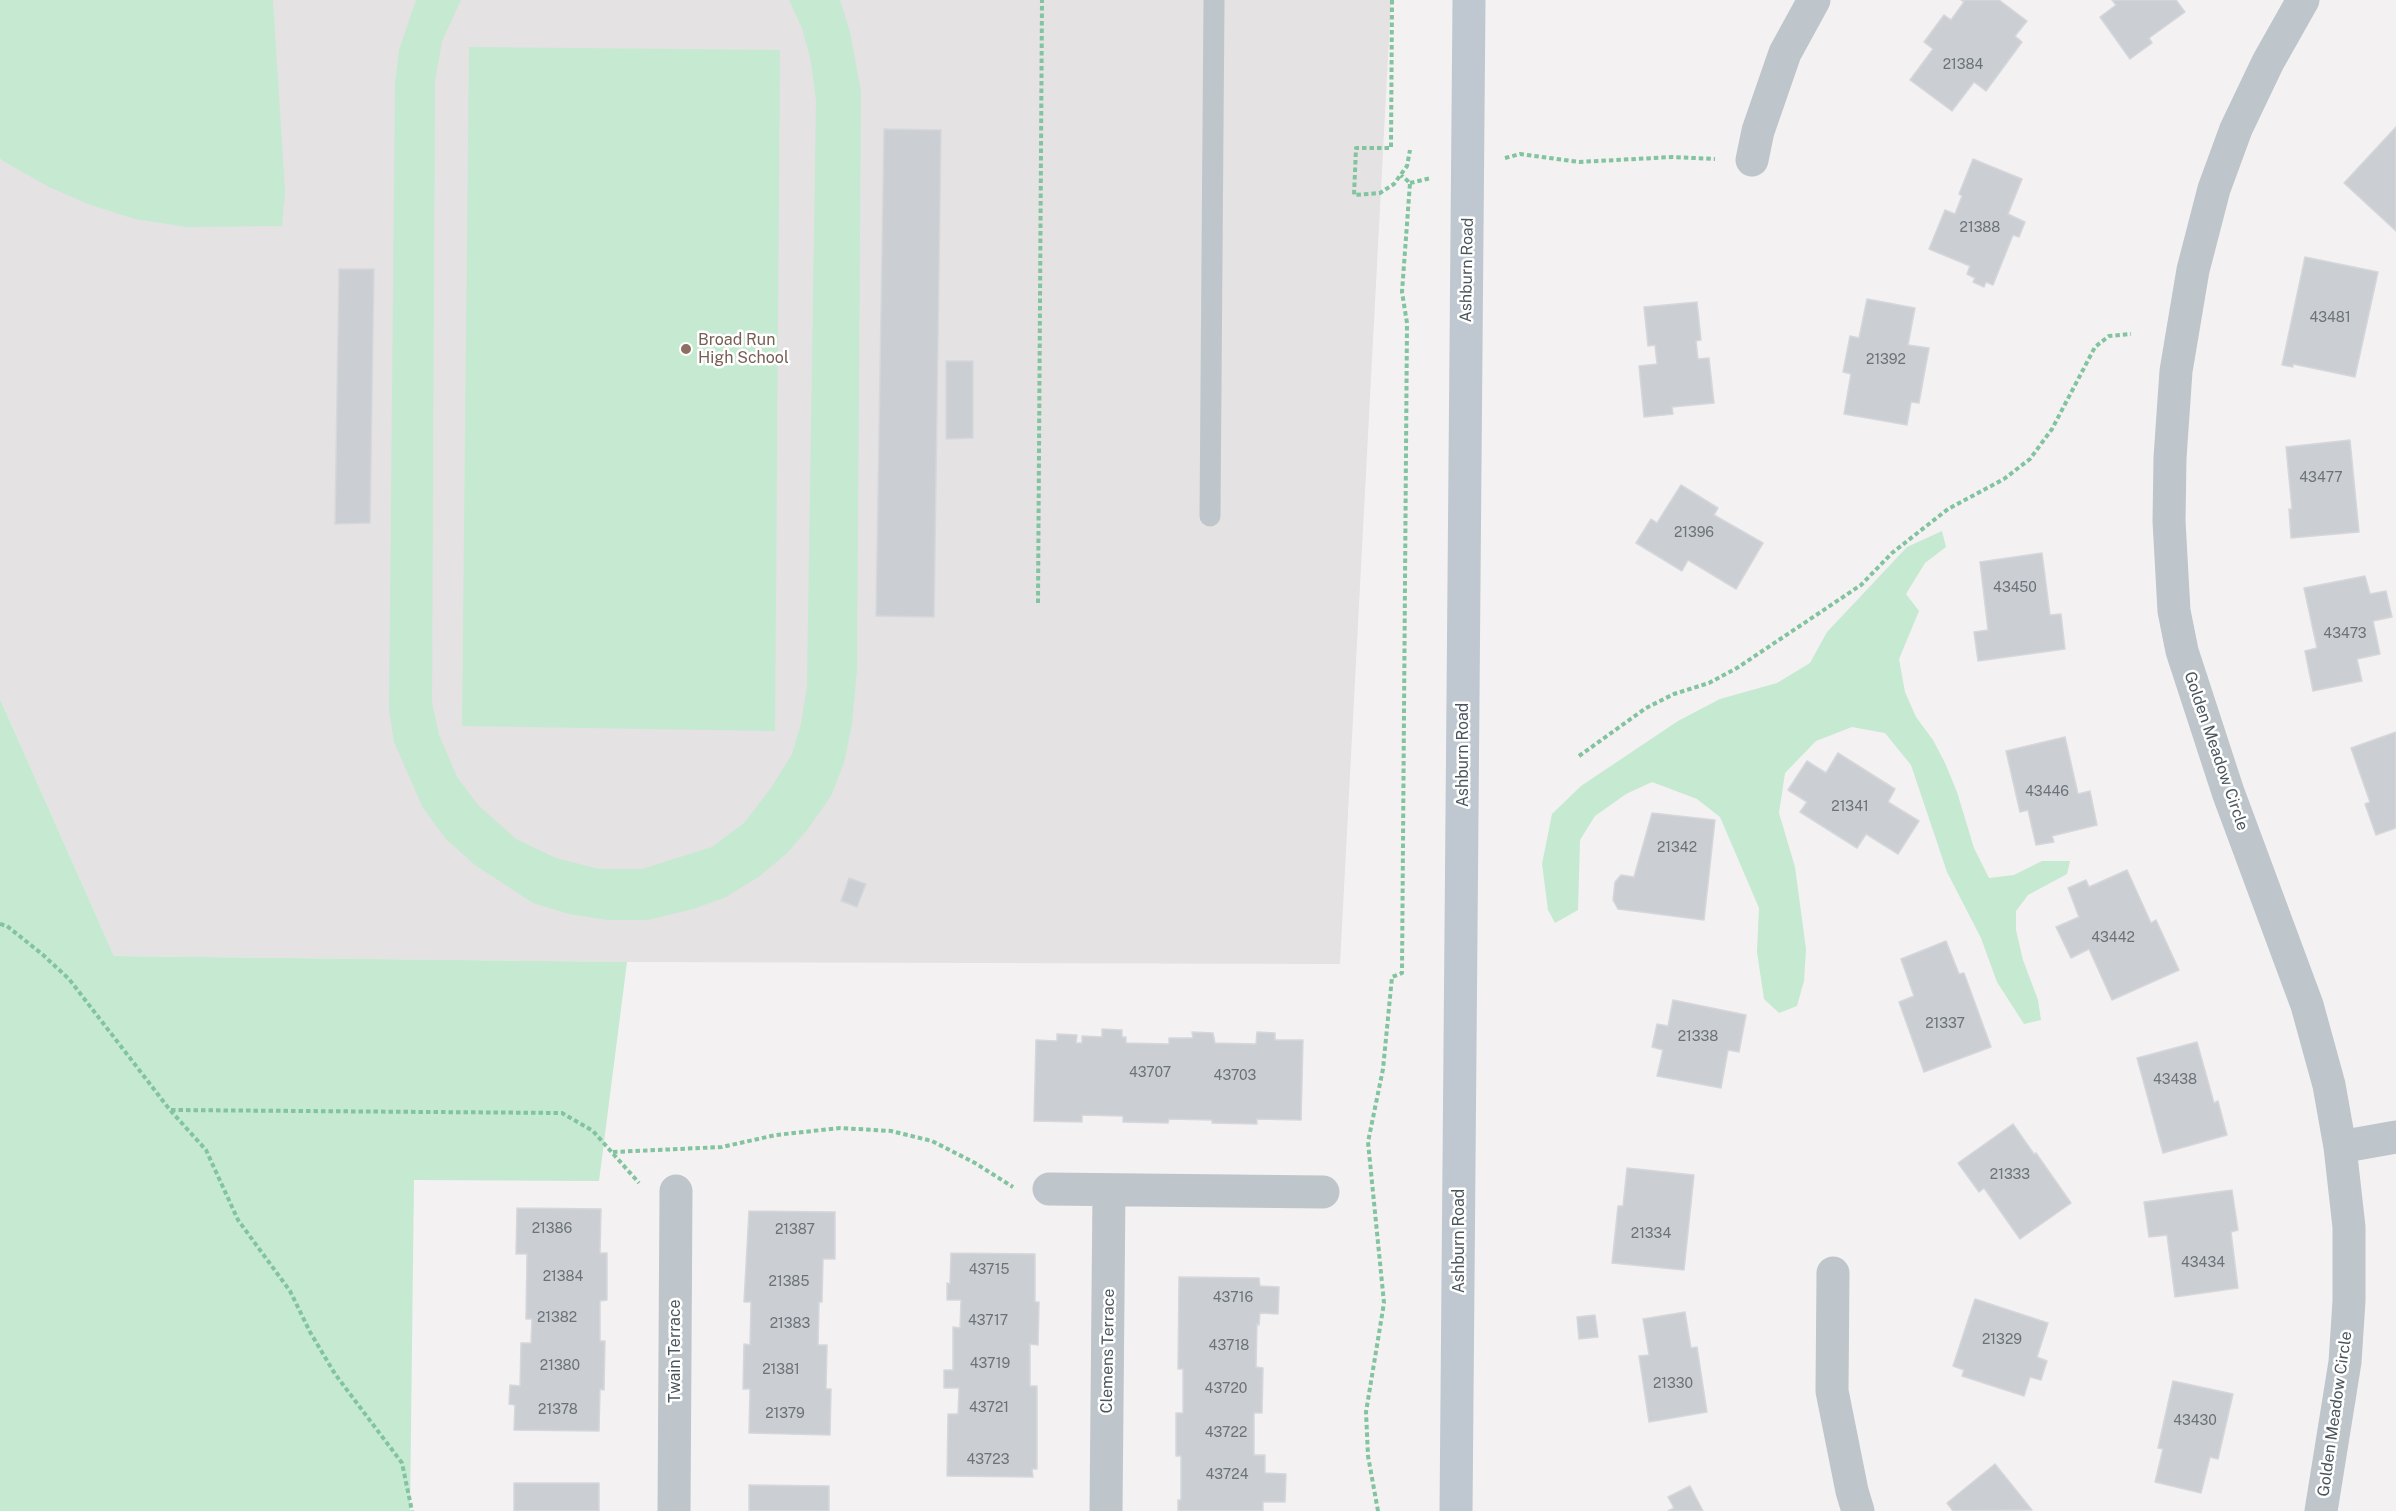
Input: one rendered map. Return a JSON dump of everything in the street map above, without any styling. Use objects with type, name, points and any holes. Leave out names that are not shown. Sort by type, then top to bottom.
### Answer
[{"type":"main road","name":"Ashburn Road","points":[[1456,1511],[1469,0]]},
{"type":"street","points":[[1752,160],[1758,131],[1785,53],[1814,0]]},
{"type":"street","name":"Golden Meadow Circle","points":[[2303,0],[2268,62],[2236,129],[2211,200],[2193,270],[2176,371],[2170,458],[2169,521],[2174,611],[2182,651],[2228,792],[2307,1005],[2330,1085],[2340,1147],[2349,1227],[2349,1301],[2345,1362],[2321,1511]]},
{"type":"street","points":[[2340,1147],[2396,1137]]},
{"type":"street","points":[[1033,1190],[1323,1192]]},
{"type":"street","name":"Clemens Terrace","points":[[1106,1511],[1109,1190]]},
{"type":"street","name":"Twain Terrace","points":[[674,1511],[676,1203]]},
{"type":"street","points":[[1833,1273],[1832,1391],[1858,1511]]},
{"type":"lane","points":[[1210,516],[1214,0]]},
{"type":"path","points":[[1038,603],[1042,0]]},
{"type":"path","points":[[1392,0],[1390,148],[1356,148],[1354,195],[1380,193],[1394,184],[1407,166],[1410,150]]},
{"type":"path","points":[[1410,183],[1520,154],[1579,162],[1672,158],[1752,160]]},
{"type":"path","points":[[1401,175],[1410,183]]},
{"type":"path","points":[[1378,1511],[1368,1456],[1366,1412],[1384,1303],[1368,1142],[1383,1069],[1392,977],[1402,973],[1407,323],[1402,292],[1410,183]]},
{"type":"path","points":[[1579,756],[1646,708],[1674,694],[1709,683],[1737,668],[1861,585],[1892,553],[1948,509],[2004,479],[2030,459],[2052,429],[2096,347],[2109,336],[2131,334]]},
{"type":"path","points":[[0,924],[7,926],[69,979],[170,1110],[206,1150],[238,1221],[290,1291],[310,1332],[335,1374],[402,1463],[412,1511]]},
{"type":"path","points":[[170,1110],[562,1113],[593,1131],[645,1190],[646,1214],[676,1203]]},
{"type":"path","points":[[612,1152],[722,1147],[776,1135],[840,1128],[891,1131],[932,1141],[1033,1190]]},
{"type":"shaded area","name":"Broad Run High School","points":[[0,0],[1391,0],[1340,964],[627,962],[114,956],[0,699]]},
{"type":"green space","points":[[0,0],[273,0],[285,191],[282,226],[187,227],[135,219],[88,204],[49,187],[3,161],[0,158]]},
{"type":"green space","points":[[416,0],[461,0],[442,41],[435,81],[432,702],[439,735],[457,777],[478,805],[516,839],[556,858],[599,869],[642,869],[712,847],[744,823],[771,788],[792,754],[801,724],[807,686],[816,100],[810,57],[802,28],[789,0],[840,0],[850,32],[861,91],[857,670],[852,724],[844,763],[831,796],[807,830],[787,853],[760,876],[726,897],[693,909],[648,920],[607,920],[569,914],[533,903],[475,865],[446,839],[423,808],[394,742],[389,710],[395,84],[399,50]]},
{"type":"green space","points":[[469,47],[780,50],[775,731],[462,726]]},
{"type":"green space","points":[[1942,531],[1946,547],[1925,563],[1906,594],[1919,611],[1899,659],[1905,692],[1916,717],[1933,740],[1945,763],[1957,792],[1974,848],[1989,878],[2014,875],[2042,861],[2070,861],[2067,874],[2028,895],[2016,911],[2016,930],[2023,960],[2038,1000],[2041,1020],[2024,1024],[1997,982],[1981,938],[1947,872],[1911,765],[1885,733],[1852,727],[1816,741],[1785,773],[1779,813],[1795,867],[1806,949],[1804,981],[1797,1006],[1779,1013],[1764,999],[1757,952],[1759,908],[1720,817],[1697,799],[1652,782],[1626,794],[1595,816],[1580,840],[1578,910],[1555,923],[1548,910],[1542,864],[1552,814],[1581,786],[1678,721],[1720,699],[1777,683],[1810,663],[1827,632],[1907,547]]},
{"type":"green space","points":[[0,699],[114,956],[627,962],[599,1181],[414,1180],[410,1511],[0,1511]]},
{"type":"building","points":[[1961,0],[1999,0],[2027,21],[2015,36],[2022,42],[1986,91],[1974,82],[1952,111],[1910,80],[1933,49],[1924,42],[1944,15],[1951,20],[1964,2]]},
{"type":"building","points":[[2112,0],[2176,0],[2185,12],[2149,38],[2152,43],[2130,59],[2100,17],[2116,5]]},
{"type":"building","points":[[2396,127],[2396,231],[2344,183]]},
{"type":"building","points":[[884,129],[941,130],[934,617],[876,616]]},
{"type":"building","points":[[1973,159],[2022,179],[2008,214],[2025,222],[2019,237],[2013,235],[1993,285],[1986,282],[1984,287],[1973,282],[1975,278],[1967,274],[1970,266],[1929,249],[1945,210],[1955,214],[1962,196],[1959,194]]},
{"type":"building","points":[[2305,257],[2378,272],[2355,377],[2293,364],[2293,367],[2282,365]]},
{"type":"building","points":[[339,269],[374,269],[370,523],[335,524]]},
{"type":"building","points":[[1867,299],[1915,308],[1908,345],[1929,348],[1919,403],[1911,402],[1907,425],[1844,414],[1851,374],[1843,372],[1850,336],[1859,338]]},
{"type":"building","points":[[1697,302],[1701,340],[1696,341],[1698,359],[1709,358],[1714,403],[1672,407],[1673,414],[1644,417],[1639,366],[1657,364],[1655,345],[1648,346],[1644,307]]},
{"type":"building","points":[[946,361],[973,361],[973,438],[946,439]]},
{"type":"building","points":[[2350,440],[2359,532],[2291,538],[2289,509],[2292,509],[2286,447]]},
{"type":"building","points":[[1681,485],[1718,508],[1714,515],[1763,543],[1736,589],[1688,560],[1682,571],[1636,543],[1651,519],[1657,523]]},
{"type":"building","points":[[2042,553],[2050,615],[2061,614],[2065,649],[1978,661],[1974,632],[1988,630],[1980,562]]},
{"type":"building","points":[[2365,576],[2370,594],[2386,591],[2392,617],[2373,621],[2380,654],[2357,659],[2362,681],[2313,691],[2305,651],[2317,648],[2304,588]]},
{"type":"building","points":[[2396,732],[2396,828],[2376,835],[2365,804],[2370,802],[2351,748]]},
{"type":"building","points":[[2065,737],[2078,794],[2090,791],[2097,825],[2052,836],[2054,842],[2036,845],[2028,810],[2020,812],[2006,751]]},
{"type":"building","points":[[1838,753],[1895,789],[1888,802],[1919,821],[1898,854],[1866,834],[1857,848],[1800,812],[1807,802],[1788,790],[1807,761],[1826,773]]},
{"type":"building","points":[[1652,813],[1715,820],[1704,920],[1618,909],[1613,900],[1615,882],[1621,875],[1634,877]]},
{"type":"building","points":[[2127,870],[2151,923],[2156,920],[2179,970],[2112,1000],[2089,949],[2071,958],[2056,927],[2079,917],[2068,888],[2086,880],[2089,887]]},
{"type":"building","points":[[849,878],[866,884],[857,907],[841,901]]},
{"type":"building","points":[[1946,941],[1959,974],[1964,973],[1991,1047],[1924,1072],[1899,1002],[1914,996],[1901,959]]},
{"type":"building","points":[[1673,1000],[1746,1015],[1739,1052],[1728,1050],[1721,1088],[1657,1076],[1663,1050],[1652,1047],[1657,1024],[1668,1026]]},
{"type":"building","points":[[1102,1029],[1122,1030],[1122,1037],[1126,1037],[1126,1043],[1169,1044],[1169,1038],[1193,1038],[1192,1032],[1213,1033],[1215,1043],[1256,1044],[1257,1032],[1275,1033],[1275,1040],[1303,1040],[1301,1120],[1257,1119],[1257,1124],[1169,1119],[1168,1123],[1123,1122],[1123,1116],[1082,1115],[1082,1122],[1034,1121],[1036,1040],[1057,1041],[1057,1034],[1077,1035],[1076,1043],[1082,1043],[1082,1036],[1102,1037]]},
{"type":"building","points":[[2197,1042],[2214,1103],[2218,1101],[2227,1135],[2163,1153],[2137,1058]]},
{"type":"building","points":[[2013,1124],[2071,1203],[2020,1239],[1984,1188],[1979,1192],[1958,1163]]},
{"type":"building","points":[[1627,1168],[1694,1175],[1684,1270],[1612,1263],[1618,1206],[1623,1206]]},
{"type":"building","points":[[2232,1190],[2238,1230],[2231,1232],[2238,1288],[2175,1297],[2167,1235],[2149,1237],[2144,1202]]},
{"type":"building","points":[[517,1208],[601,1209],[600,1253],[607,1253],[607,1300],[600,1301],[600,1341],[605,1341],[604,1390],[600,1389],[599,1431],[514,1430],[515,1405],[509,1404],[510,1385],[520,1386],[521,1343],[531,1343],[532,1319],[526,1319],[527,1254],[516,1254]]},
{"type":"building","points":[[749,1211],[835,1212],[835,1259],[823,1259],[818,1345],[827,1345],[826,1389],[831,1389],[830,1435],[749,1433],[750,1389],[743,1389],[744,1344],[750,1345],[751,1302],[744,1302]]},
{"type":"building","points":[[951,1253],[1035,1254],[1035,1302],[1039,1302],[1038,1345],[1030,1344],[1030,1386],[1037,1386],[1037,1469],[1032,1469],[1033,1477],[947,1476],[948,1414],[958,1414],[959,1388],[944,1388],[944,1370],[953,1370],[953,1327],[960,1328],[961,1300],[947,1300]]},
{"type":"building","points":[[1179,1277],[1259,1278],[1260,1286],[1279,1287],[1278,1314],[1260,1313],[1259,1325],[1257,1324],[1256,1367],[1263,1368],[1262,1413],[1254,1413],[1254,1455],[1265,1455],[1265,1473],[1286,1474],[1285,1502],[1263,1502],[1263,1511],[1178,1511],[1178,1500],[1181,1500],[1181,1456],[1176,1456],[1176,1413],[1183,1413],[1183,1369],[1178,1369]]},
{"type":"building","points":[[1975,1299],[2048,1323],[2037,1357],[2047,1361],[2041,1380],[2030,1377],[2024,1396],[1962,1376],[1964,1370],[1953,1366]]},
{"type":"building","points":[[1685,1312],[1691,1348],[1697,1347],[1707,1412],[1649,1422],[1639,1356],[1649,1355],[1643,1319]]},
{"type":"building","points":[[1595,1315],[1598,1337],[1579,1339],[1577,1317]]},
{"type":"building","points":[[2173,1381],[2233,1394],[2218,1459],[2210,1457],[2201,1493],[2155,1482],[2163,1449],[2158,1448]]},
{"type":"building","points":[[1995,1464],[2032,1510],[1953,1511],[1947,1503]]},
{"type":"building","points":[[514,1483],[599,1483],[599,1511],[514,1511]]},
{"type":"building","points":[[749,1485],[829,1486],[829,1511],[749,1511]]},
{"type":"building","points":[[1690,1486],[1703,1511],[1668,1511],[1674,1508],[1668,1497]]},
{"type":"place","name":"Broad Run High School","points":[[686,349]]}]
